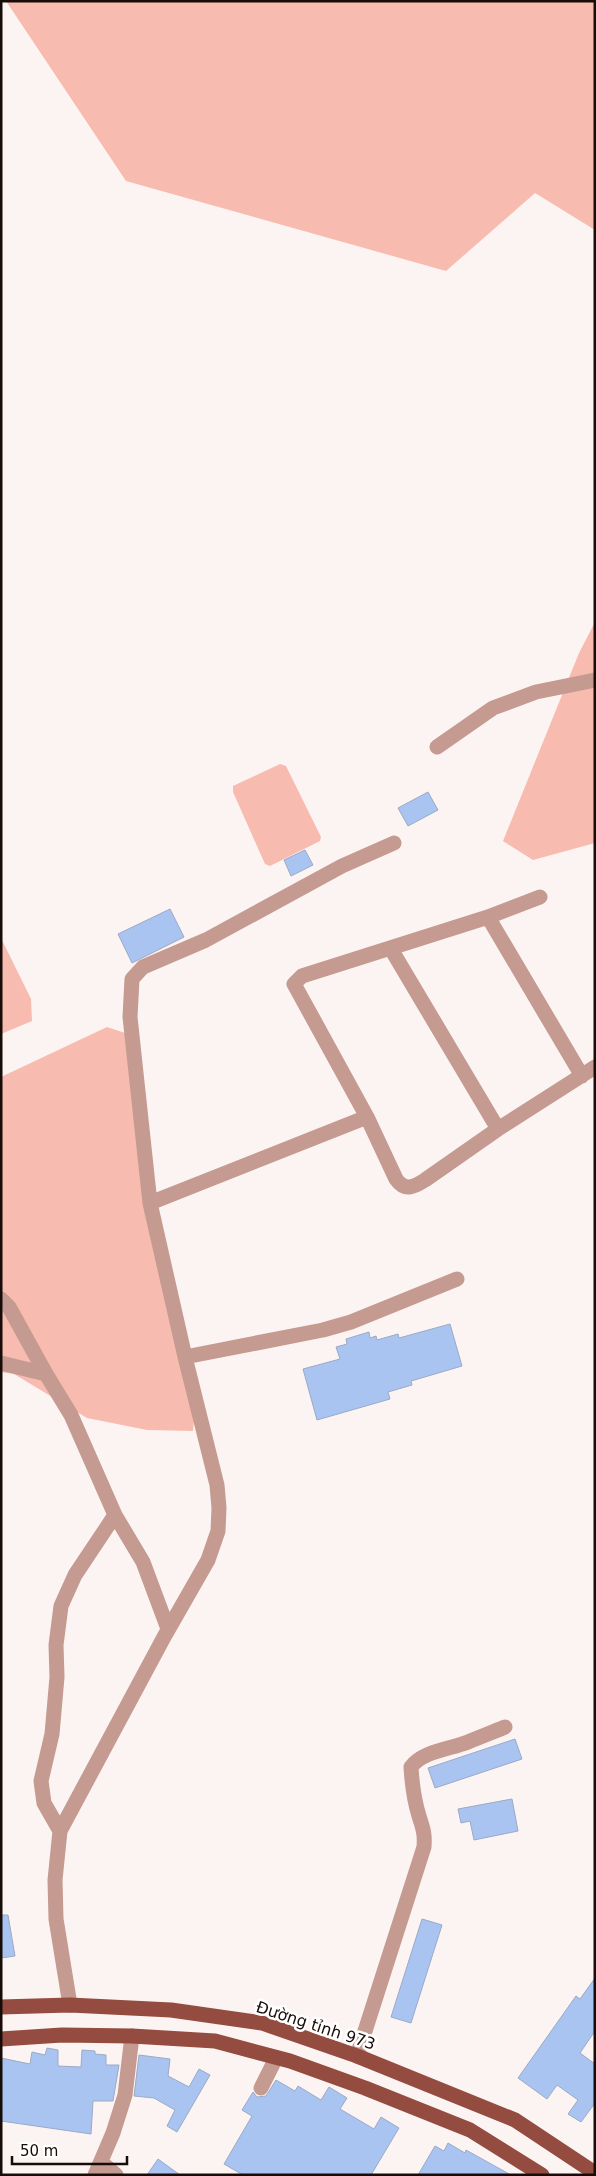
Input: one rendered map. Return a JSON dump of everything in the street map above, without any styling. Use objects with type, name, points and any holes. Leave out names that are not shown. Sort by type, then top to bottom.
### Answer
[{"type":"main road","name":"Đường tỉnh 973","points":[[1,2007],[70,2004],[171,2010],[262,2023],[358,2056],[515,2120],[595,2173]]},
{"type":"main road","points":[[1,2039],[62,2035],[132,2036],[215,2041],[276,2058],[365,2088],[470,2130],[542,2175]]},
{"type":"street","points":[[437,747],[493,708],[536,692],[595,680]]},
{"type":"street","points":[[70,2004],[56,1919],[55,1880],[60,1831],[168,1629],[208,1560],[218,1531],[217,1485],[185,1357],[150,1203],[130,1017],[132,979],[143,967],[206,940],[342,866],[394,843]]},
{"type":"street","points":[[540,897],[488,917],[302,976],[294,984],[367,1117],[396,1179],[400,1185],[406,1188],[414,1187],[425,1180],[498,1129],[595,1067]]},
{"type":"street","points":[[488,917],[582,1076]]},
{"type":"street","points":[[391,949],[498,1129]]},
{"type":"street","points":[[150,1203],[367,1117]]},
{"type":"street","points":[[185,1357],[323,1330],[350,1322],[457,1279]]},
{"type":"street","points":[[4,1304],[71,1415],[115,1515],[143,1562],[168,1629]]},
{"type":"street","points":[[1,1363],[46,1374]]},
{"type":"street","points":[[60,1831],[44,1803],[41,1782],[52,1734],[57,1677],[56,1645],[61,1606],[75,1574],[115,1515]]},
{"type":"street","points":[[358,2056],[424,1847],[425,1832],[419,1816],[411,1768],[420,1759],[431,1754],[466,1743],[505,1727]]},
{"type":"street","points":[[116,2175],[98,2168],[113,2133],[125,2095],[132,2036]]},
{"type":"street","points":[[261,2088],[276,2058]]},
{"type":"shaded area","points":[[6,1],[595,1],[595,230],[535,193],[446,271],[126,181]]},
{"type":"shaded area","points":[[595,622],[595,843],[533,860],[503,841],[579,653]]},
{"type":"shaded area","points":[[280,764],[286,766],[321,837],[320,841],[270,866],[265,864],[233,792],[233,786]]},
{"type":"shaded area","points":[[1,938],[31,999],[32,1021],[1,1034]]},
{"type":"shaded area","points":[[107,1027],[125,1033],[194,1420],[193,1431],[147,1430],[87,1418],[14,1374],[1,1372],[1,1077]]},
{"type":"building","points":[[428,792],[438,810],[408,826],[398,808]]},
{"type":"building","points":[[305,850],[313,865],[291,876],[284,860]]},
{"type":"building","points":[[170,909],[184,937],[132,963],[118,934]]},
{"type":"building","points":[[450,1324],[462,1366],[411,1381],[412,1385],[388,1392],[390,1399],[317,1420],[303,1369],[340,1359],[336,1347],[347,1344],[346,1339],[369,1332],[370,1338],[376,1336],[377,1340],[398,1334],[399,1338]]},
{"type":"building","points":[[515,1739],[522,1759],[435,1788],[428,1768]]},
{"type":"building","points":[[512,1799],[518,1831],[474,1840],[470,1821],[461,1823],[458,1809]]},
{"type":"building","points":[[1,1915],[8,1915],[15,1956],[1,1958]]},
{"type":"building","points":[[422,1919],[442,1925],[411,2023],[391,2017]]},
{"type":"building","points":[[595,1978],[595,2031],[580,2053],[595,2064],[595,2103],[581,2122],[568,2114],[578,2100],[557,2085],[547,2099],[518,2078],[576,1996],[580,1999]]},
{"type":"building","points":[[47,2048],[58,2050],[58,2066],[81,2067],[82,2050],[95,2051],[95,2054],[106,2055],[106,2065],[119,2065],[113,2101],[93,2101],[91,2134],[1,2121],[1,2058],[30,2064],[32,2052],[45,2055]]},
{"type":"building","points":[[139,2055],[170,2059],[168,2076],[189,2087],[199,2069],[210,2075],[177,2132],[167,2126],[175,2110],[154,2098],[134,2096]]},
{"type":"building","points":[[276,2080],[295,2091],[298,2086],[321,2100],[329,2087],[347,2098],[340,2109],[374,2129],[381,2117],[399,2128],[371,2175],[243,2175],[224,2164],[252,2116],[242,2110],[253,2092],[257,2097],[266,2096]]},
{"type":"building","points":[[448,2143],[465,2153],[466,2150],[511,2175],[418,2175],[435,2146],[444,2151]]},
{"type":"building","points":[[158,2159],[180,2175],[147,2175]]}]
